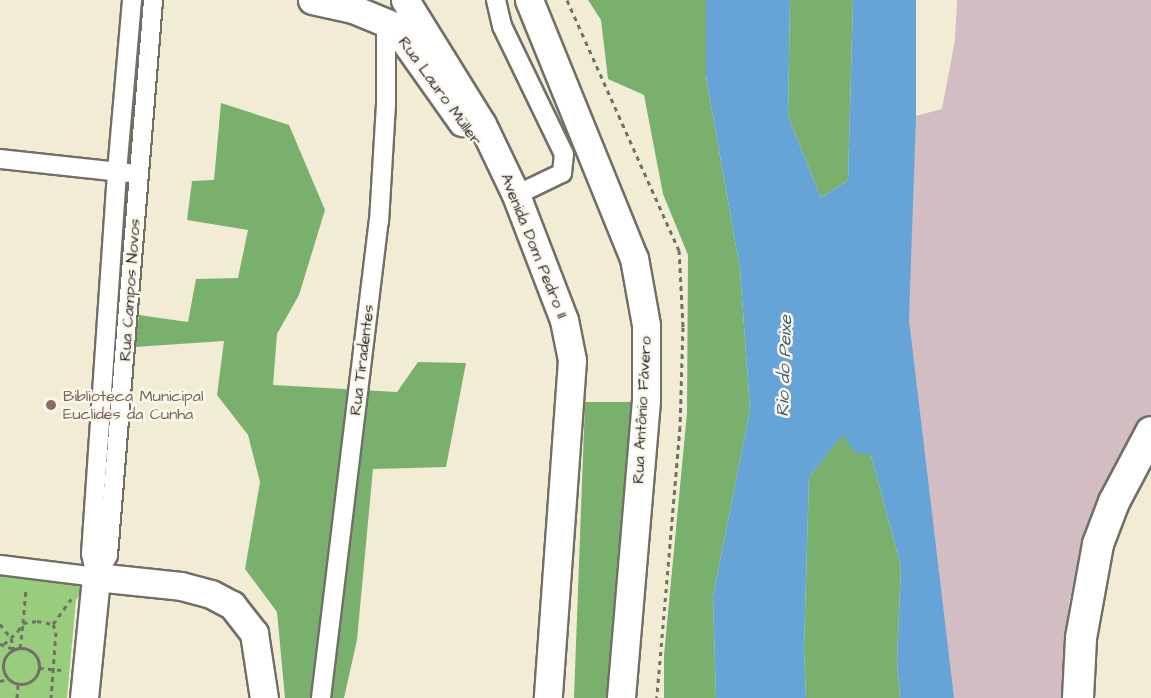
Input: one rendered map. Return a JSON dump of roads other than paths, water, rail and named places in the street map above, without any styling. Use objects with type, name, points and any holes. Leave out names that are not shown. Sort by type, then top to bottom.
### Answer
[{"type":"main road","name":"Rua Lauro Müller","points":[[312,0],[353,9],[394,26],[516,195]]},
{"type":"main road","name":"Avenida Dom Pedro II","points":[[405,0],[482,124],[516,195],[564,320],[572,360],[549,698]]},
{"type":"main road","name":"Rua Antônio Fávero","points":[[529,0],[634,258],[646,325],[646,400],[621,698]]},
{"type":"main road","points":[[1078,698],[1081,638],[1096,555],[1114,502],[1151,432]]},
{"type":"main road","name":"Rua Campos Novos","points":[[84,698],[96,577]]},
{"type":"main road","points":[[96,577],[180,586],[211,594],[232,605],[254,633],[264,698]]},
{"type":"street","name":"Rua Campos Novos","points":[[96,577],[91,554],[117,172],[132,0]]},
{"type":"street","name":"Rua Campos Novos","points":[[96,577],[108,555],[153,0]]},
{"type":"street","points":[[496,0],[502,26],[564,154],[562,173],[516,195]]},
{"type":"street","name":"Rua Tiradentes","points":[[321,698],[379,222],[386,103],[386,22]]},
{"type":"street","points":[[0,159],[138,174]]},
{"type":"street","points":[[0,566],[96,577]]},
{"type":"water","name":"Rio do Peixe","points":[[706,0],[790,0],[788,116],[821,198],[848,180],[853,0],[916,0],[916,116],[909,320],[954,698],[900,698],[897,661],[901,567],[871,455],[854,452],[843,434],[809,477],[804,648],[806,698],[716,698],[713,596],[750,410],[740,269],[706,76]]},
{"type":"place","name":"Biblioteca Municipal Euclides da Cunha","points":[[51,405]]}]
